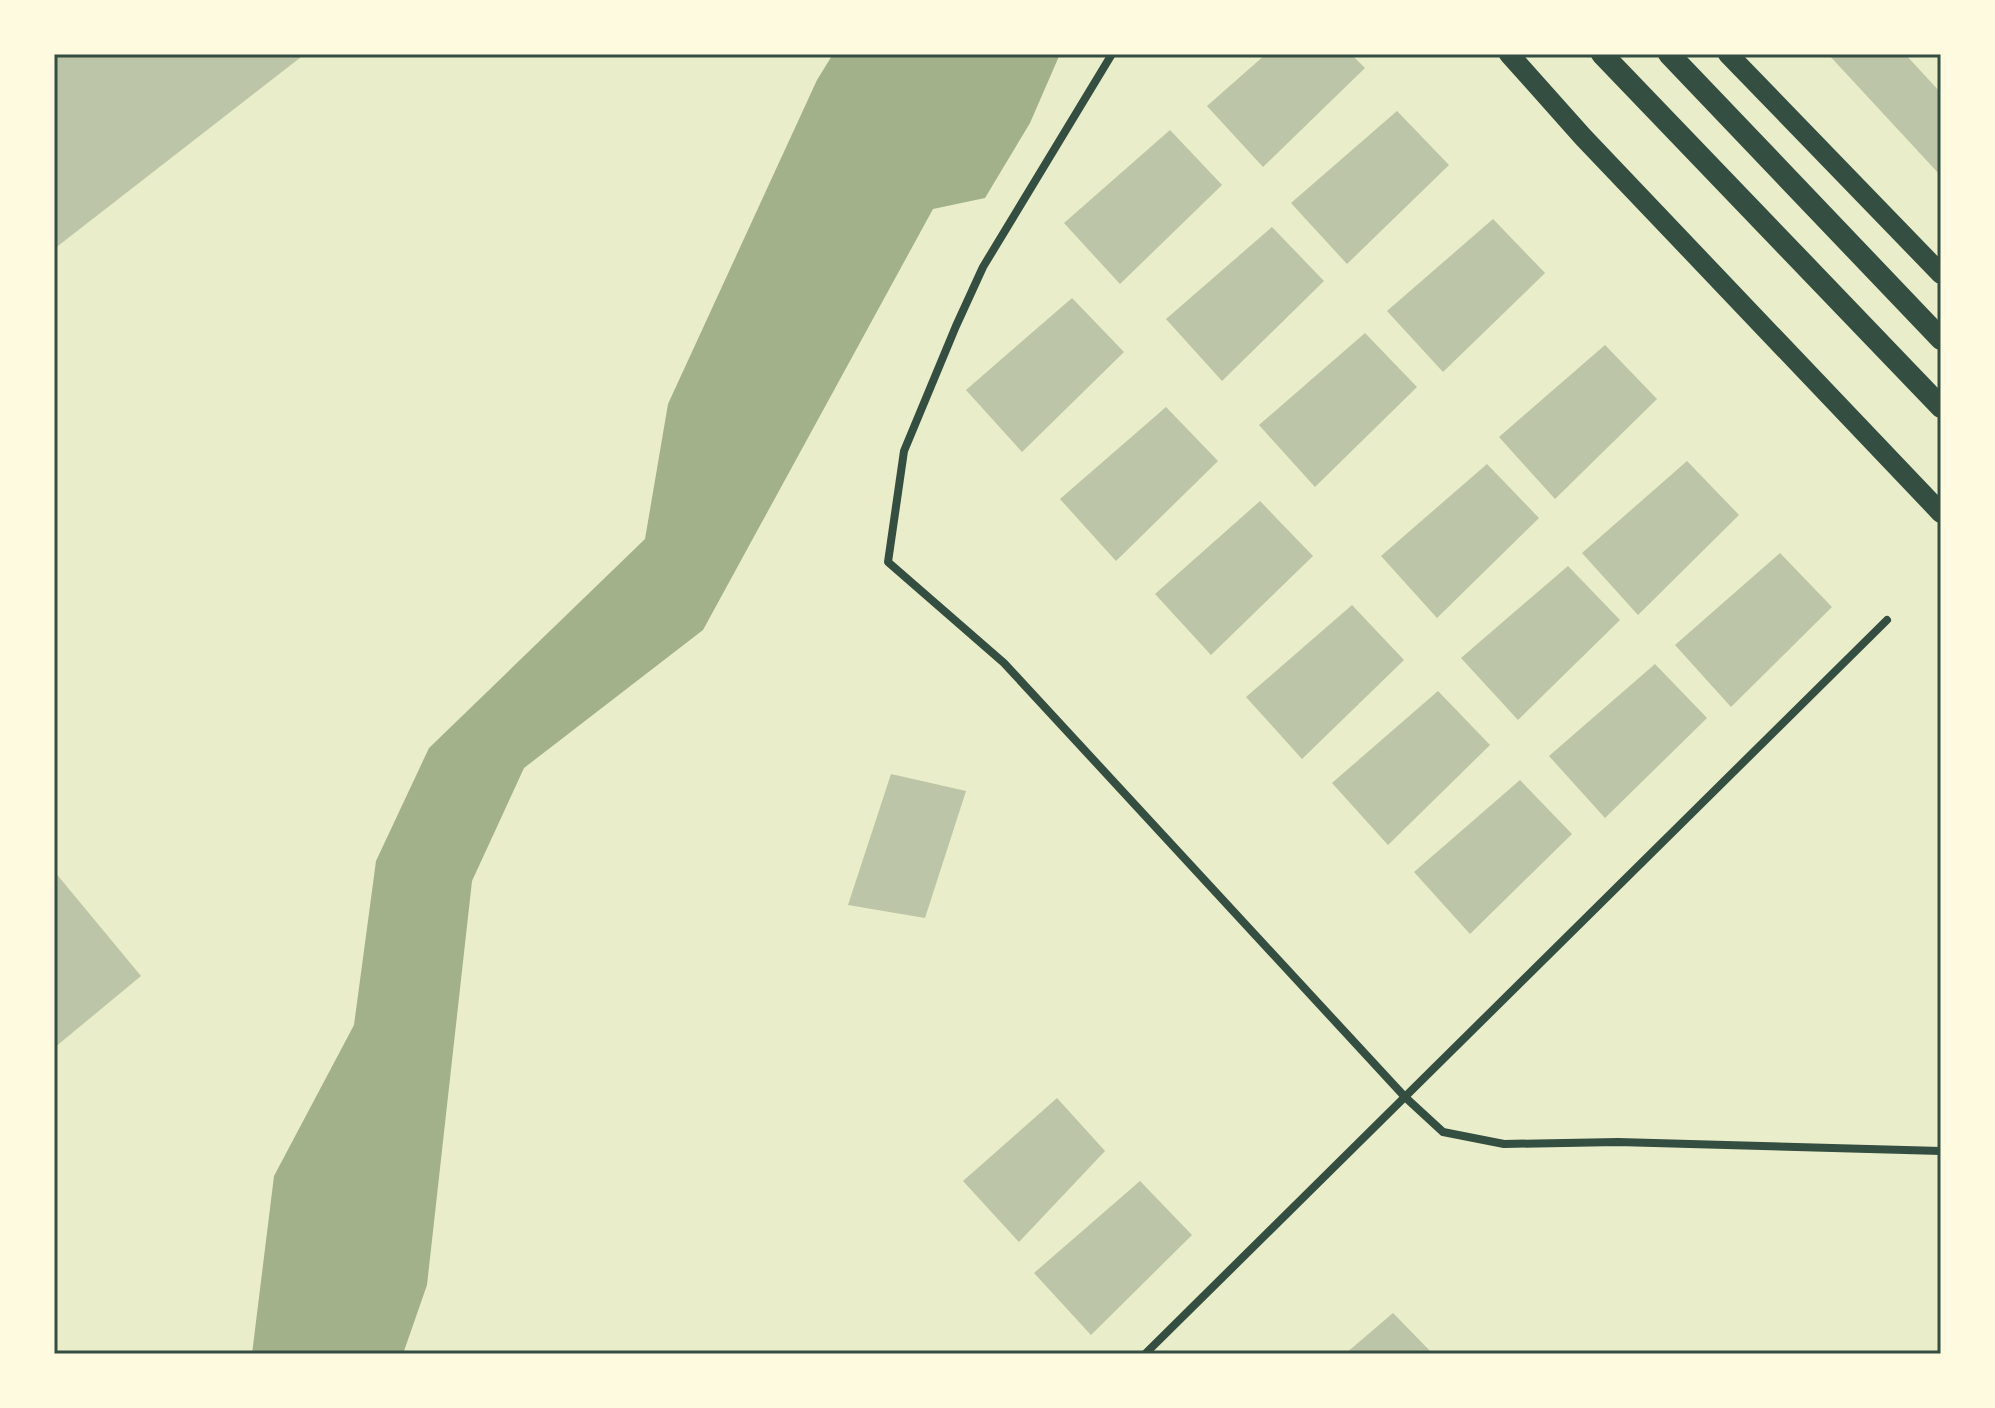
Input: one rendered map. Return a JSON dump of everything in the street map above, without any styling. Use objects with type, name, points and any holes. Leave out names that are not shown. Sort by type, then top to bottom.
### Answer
[{"type":"highway","points":[[1602,54],[1941,407]]},
{"type":"highway","points":[[1669,54],[1941,339]]},
{"type":"main road","points":[[1509,54],[1583,137],[1941,513]]},
{"type":"main road","points":[[1728,54],[1941,274]]},
{"type":"street","points":[[1112,54],[983,267],[956,326],[904,451],[888,562],[1004,663],[1405,1097],[1443,1132],[1504,1144],[1618,1142],[1941,1151]]},
{"type":"street","points":[[1145,1354],[1887,620]]},
{"type":"shaded area","points":[[833,54],[1060,54],[1030,123],[985,198],[933,209],[703,630],[524,768],[472,881],[427,1285],[403,1354],[252,1354],[274,1176],[354,1025],[376,861],[429,748],[645,539],[668,404],[817,80]]},
{"type":"building","points":[[54,54],[305,54],[54,249]]},
{"type":"building","points":[[1266,54],[1351,54],[1365,68],[1263,167],[1207,106]]},
{"type":"building","points":[[1828,54],[1905,54],[1941,93],[1941,176]]},
{"type":"building","points":[[1397,111],[1449,165],[1347,264],[1291,203]]},
{"type":"building","points":[[1170,130],[1222,185],[1120,284],[1064,223]]},
{"type":"building","points":[[1493,219],[1545,273],[1443,372],[1387,311]]},
{"type":"building","points":[[1272,227],[1324,281],[1222,381],[1166,319]]},
{"type":"building","points":[[1072,298],[1124,352],[1022,452],[966,390]]},
{"type":"building","points":[[1365,333],[1417,387],[1315,487],[1259,425]]},
{"type":"building","points":[[1605,345],[1657,399],[1555,499],[1499,437]]},
{"type":"building","points":[[1166,407],[1218,461],[1116,561],[1060,499]]},
{"type":"building","points":[[1687,461],[1739,515],[1638,615],[1582,553]]},
{"type":"building","points":[[1487,464],[1539,518],[1437,618],[1381,556]]},
{"type":"building","points":[[1260,501],[1313,556],[1211,655],[1155,594]]},
{"type":"building","points":[[1780,553],[1832,607],[1731,707],[1675,645]]},
{"type":"building","points":[[1568,566],[1620,620],[1518,720],[1461,658]]},
{"type":"building","points":[[1352,605],[1404,660],[1302,759],[1246,697]]},
{"type":"building","points":[[1655,664],[1707,718],[1605,818],[1549,756]]},
{"type":"building","points":[[1438,691],[1490,745],[1388,845],[1332,783]]},
{"type":"building","points":[[891,774],[966,791],[925,918],[848,905]]},
{"type":"building","points":[[1520,780],[1572,834],[1470,934],[1414,872]]},
{"type":"building","points":[[54,871],[141,976],[54,1048]]},
{"type":"building","points":[[1057,1098],[1105,1151],[1019,1242],[963,1181]]},
{"type":"building","points":[[1140,1181],[1192,1235],[1091,1335],[1034,1273]]},
{"type":"building","points":[[1393,1313],[1433,1354],[1345,1354]]}]
